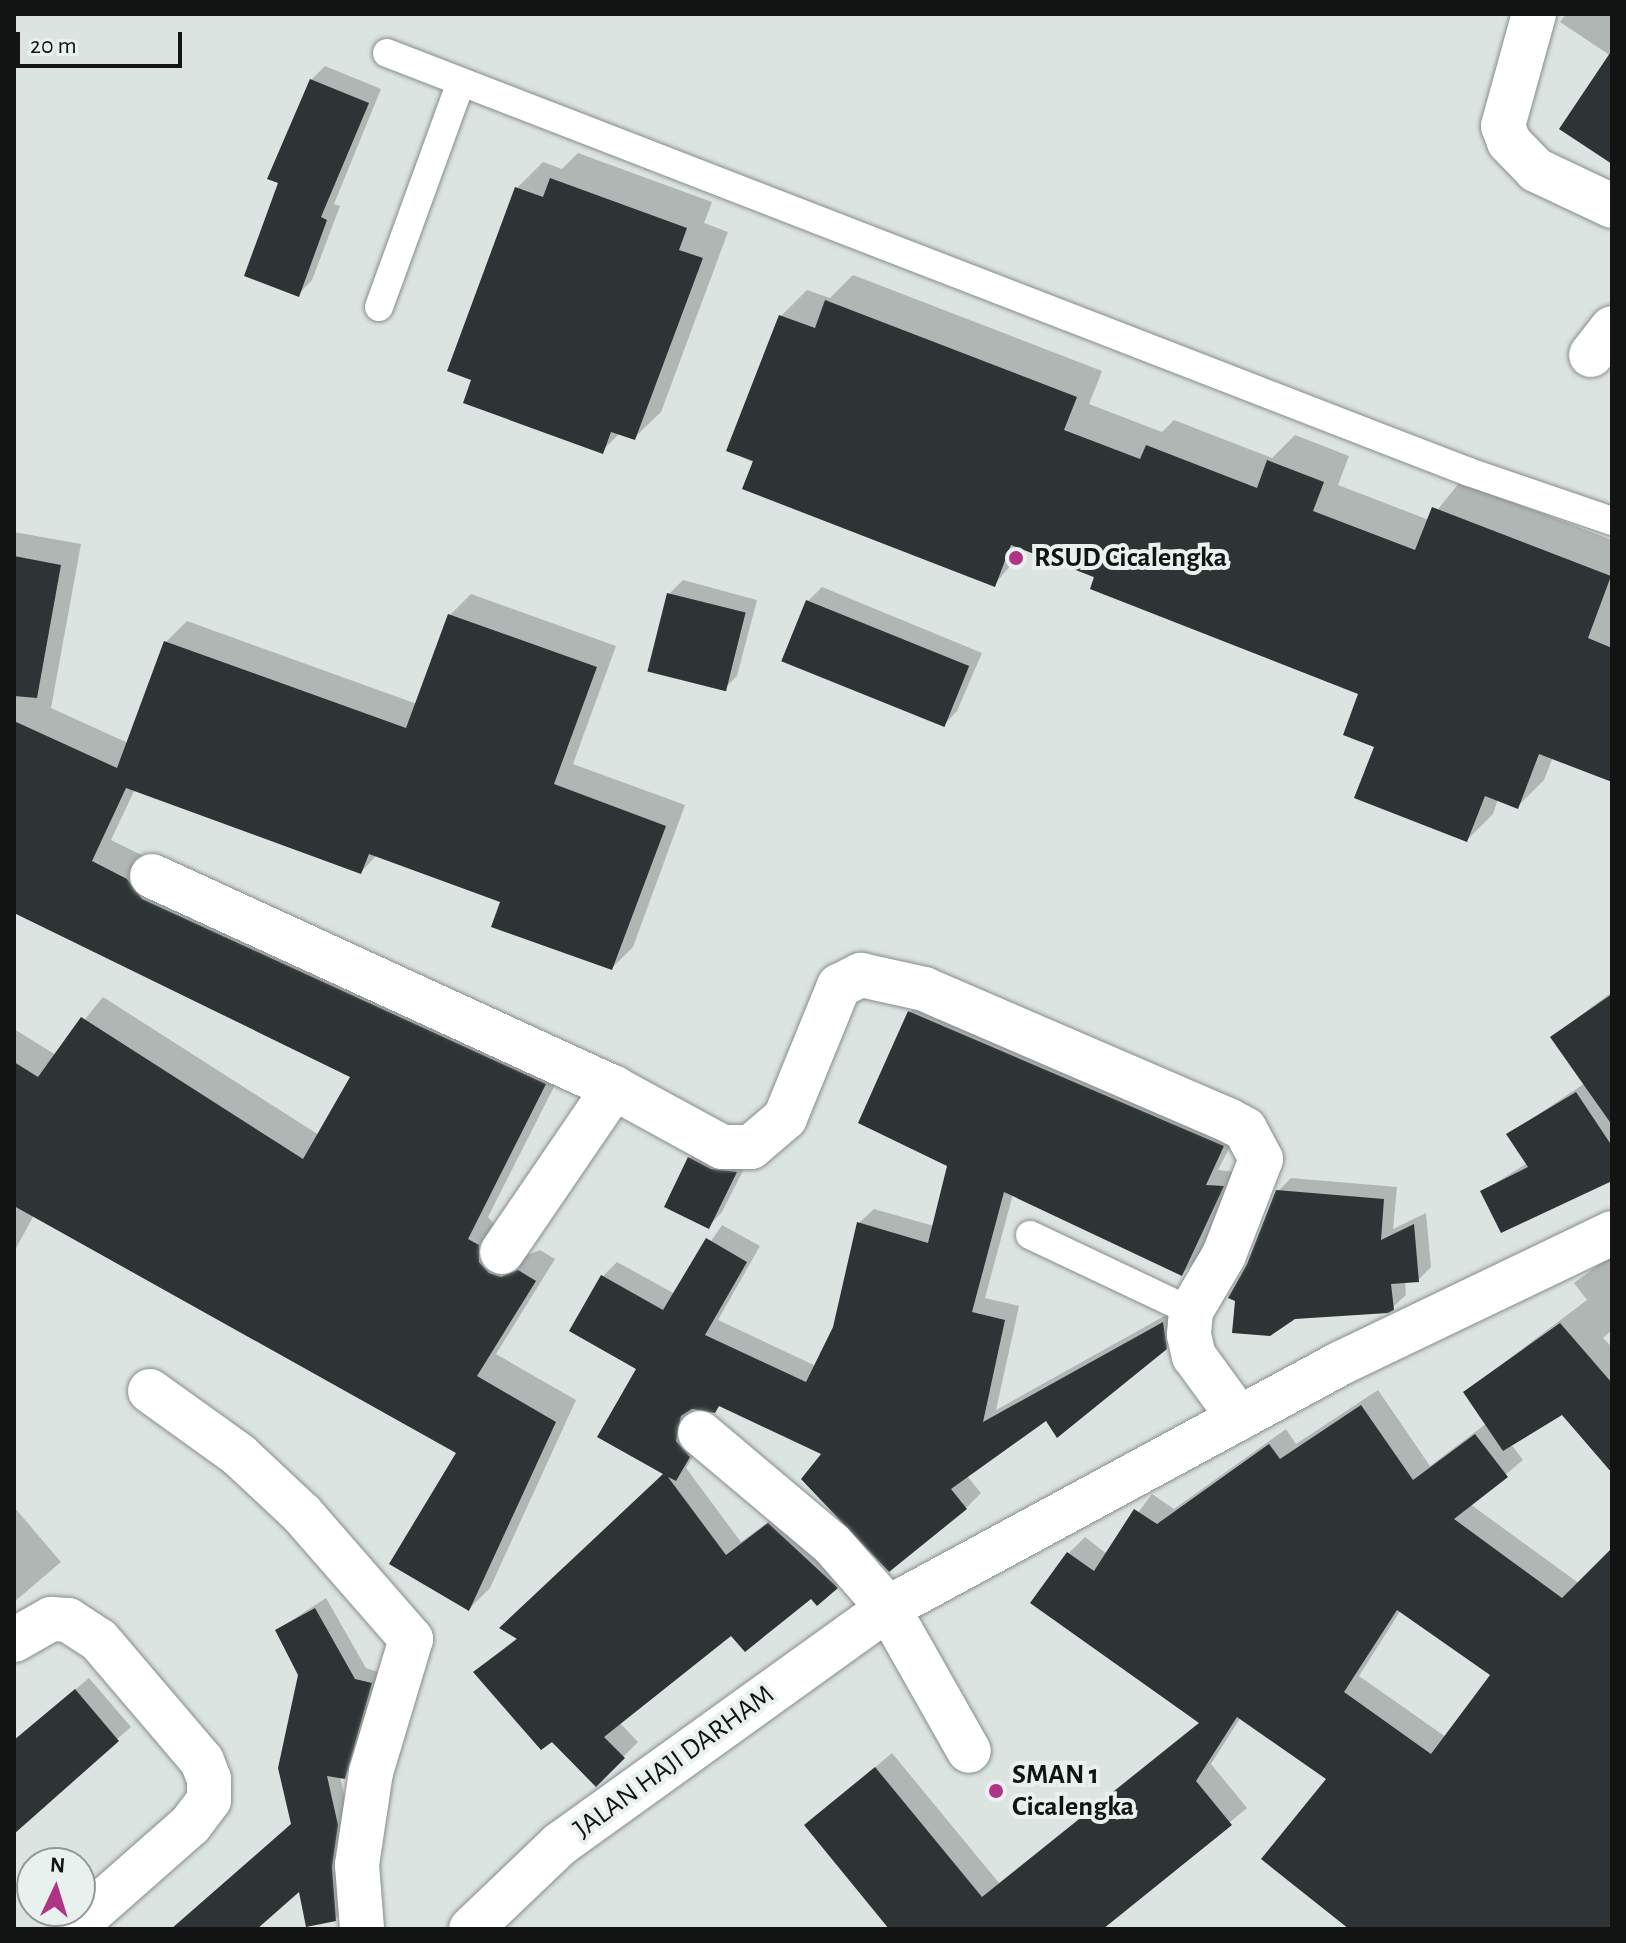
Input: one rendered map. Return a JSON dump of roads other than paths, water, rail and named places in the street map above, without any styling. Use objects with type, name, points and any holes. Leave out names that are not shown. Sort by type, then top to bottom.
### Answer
[{"type":"street","points":[[1534,14],[1503,126],[1509,142],[1536,170],[1612,206]]},
{"type":"street","points":[[152,876],[614,1088],[722,1147],[751,1147],[785,1118],[839,986],[861,975],[877,975],[924,989],[1245,1129],[1261,1159],[1224,1255],[1191,1311],[1194,1356],[1239,1418]]},
{"type":"street","points":[[502,1252],[614,1088]]},
{"type":"street","name":"JALAN HAJI DARHAM","points":[[471,1929],[560,1844],[888,1608],[1341,1363],[1612,1233]]},
{"type":"street","points":[[150,1391],[239,1455],[292,1504],[411,1639],[371,1772],[357,1865],[362,1929]]},
{"type":"street","points":[[700,1433],[832,1544],[888,1608],[969,1751]]},
{"type":"street","points":[[14,1640],[51,1619],[68,1620],[99,1640],[202,1761],[209,1779],[209,1800],[190,1825],[72,1929]]},
{"type":"lane","points":[[387,53],[1454,466],[1612,521]]},
{"type":"lane","points":[[379,307],[461,82]]},
{"type":"lane","points":[[1030,1235],[1191,1311]]},
{"type":"place","name":"RSUD Cicalengka","points":[[1016,558]]},
{"type":"place","name":"SMAN 1 Cicalengka","points":[[996,1791]]}]
